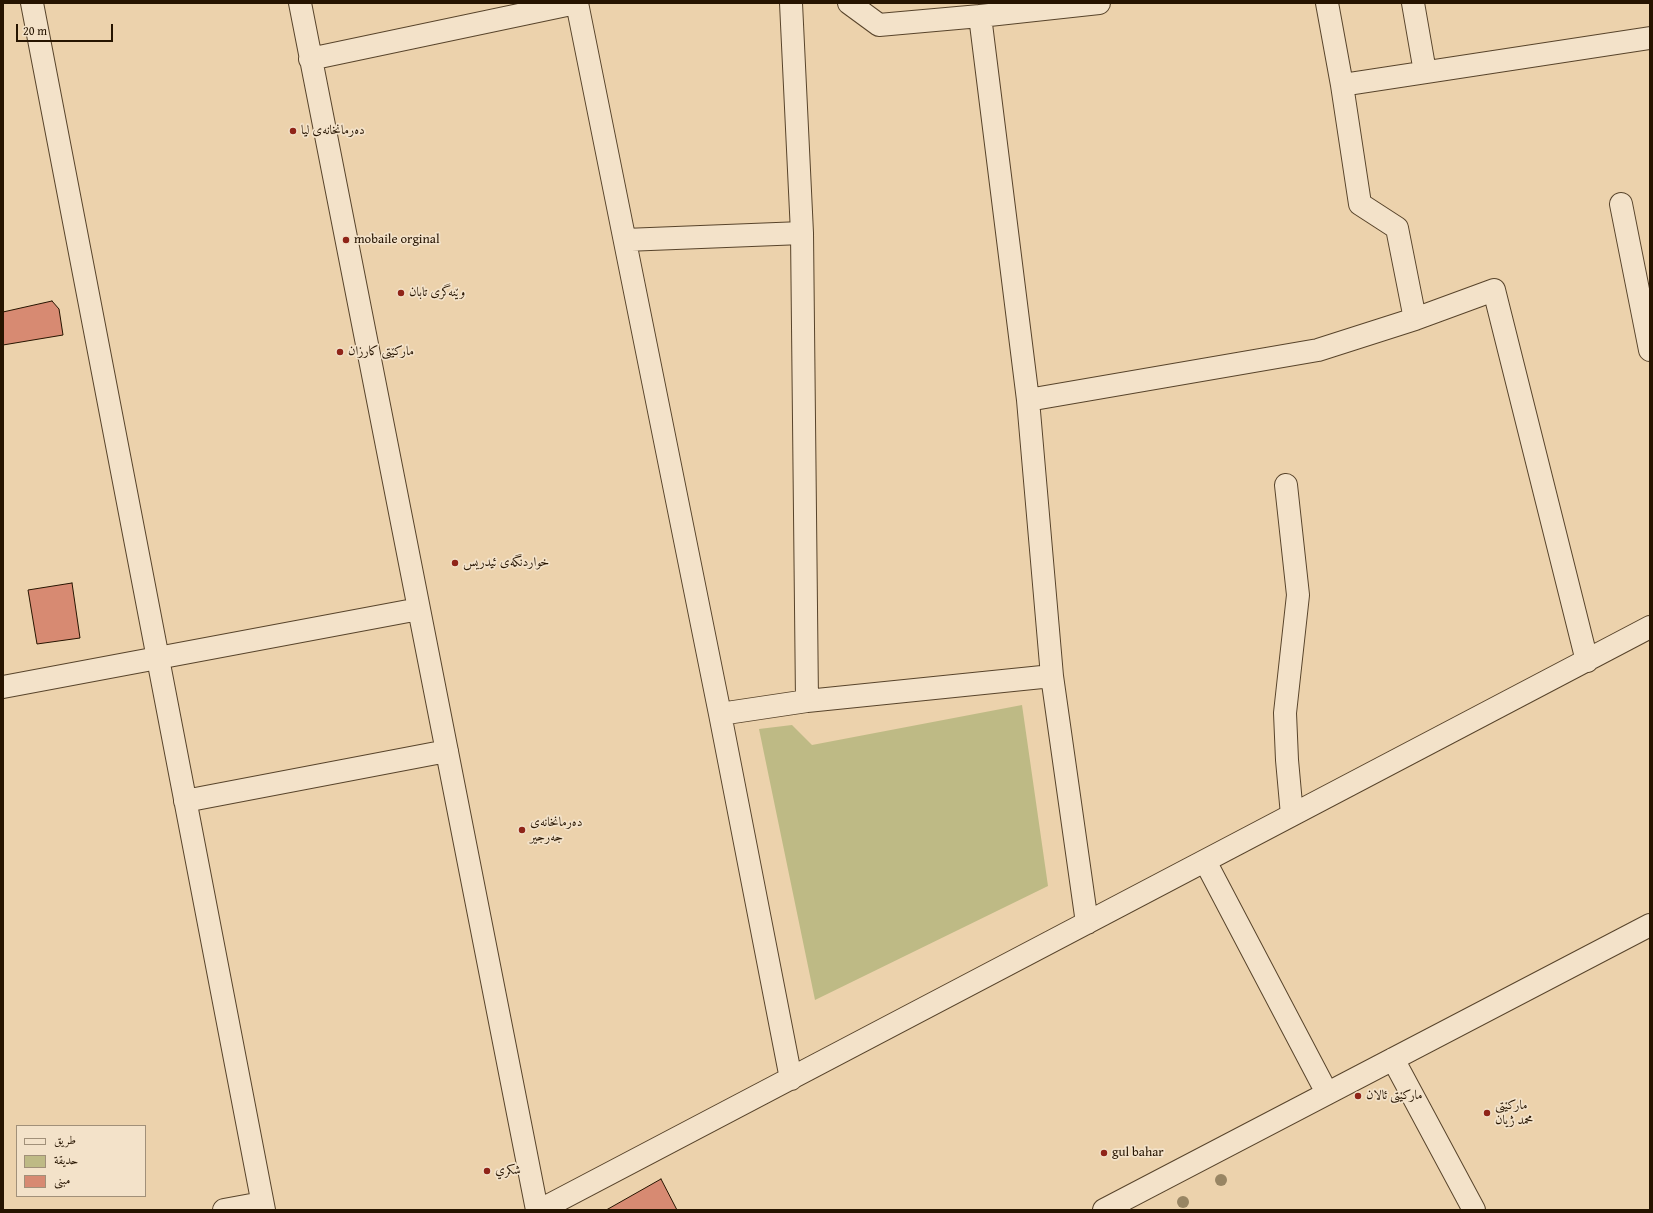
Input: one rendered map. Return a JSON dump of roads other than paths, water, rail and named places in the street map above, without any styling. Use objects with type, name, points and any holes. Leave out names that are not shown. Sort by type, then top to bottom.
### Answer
[{"type":"street","points":[[32,3],[263,1206],[224,1210]]},
{"type":"street","points":[[300,3],[539,1210],[1650,627]]},
{"type":"street","points":[[310,59],[577,3],[720,714],[791,1079]]},
{"type":"street","points":[[791,3],[802,234],[807,701]]},
{"type":"street","points":[[849,3],[879,25],[1099,3]]},
{"type":"street","points":[[1327,3],[1342,85],[1360,204],[1397,228],[1415,319]]},
{"type":"street","points":[[1413,3],[1425,72]]},
{"type":"street","points":[[980,16],[1028,400],[1052,676],[1086,923]]},
{"type":"street","points":[[1342,85],[1650,38]]},
{"type":"street","points":[[1621,204],[1650,350]]},
{"type":"street","points":[[625,240],[802,234]]},
{"type":"street","points":[[1028,400],[1318,350],[1415,319],[1494,290],[1587,661]]},
{"type":"street","points":[[1286,485],[1298,595],[1285,712],[1286,760],[1292,815]]},
{"type":"street","points":[[3,687],[419,609]]},
{"type":"street","points":[[720,714],[807,701],[1052,676]]},
{"type":"street","points":[[185,801],[447,751]]},
{"type":"street","points":[[1205,861],[1327,1093]]},
{"type":"street","points":[[1104,1210],[1650,925]]},
{"type":"street","points":[[1393,1059],[1474,1210]]},
{"type":"place","name":"دەرمانخانەی لیا","points":[[293,131]]},
{"type":"place","name":"mobaile orginal","points":[[346,240]]},
{"type":"place","name":"وێنەگری تابان","points":[[401,293]]},
{"type":"place","name":"مارکێتی کارزان","points":[[340,352]]},
{"type":"place","name":"خواردنگەی ئیدریس","points":[[455,563]]},
{"type":"place","name":"دەرمانخانەی جەرجیر","points":[[522,830]]},
{"type":"place","name":"مارکێتی ئالان","points":[[1358,1096]]},
{"type":"place","name":"مارکێتی محمد ژیان","points":[[1487,1113]]},
{"type":"place","name":"gul bahar","points":[[1104,1153]]},
{"type":"place","name":"شكري","points":[[487,1171]]}]
